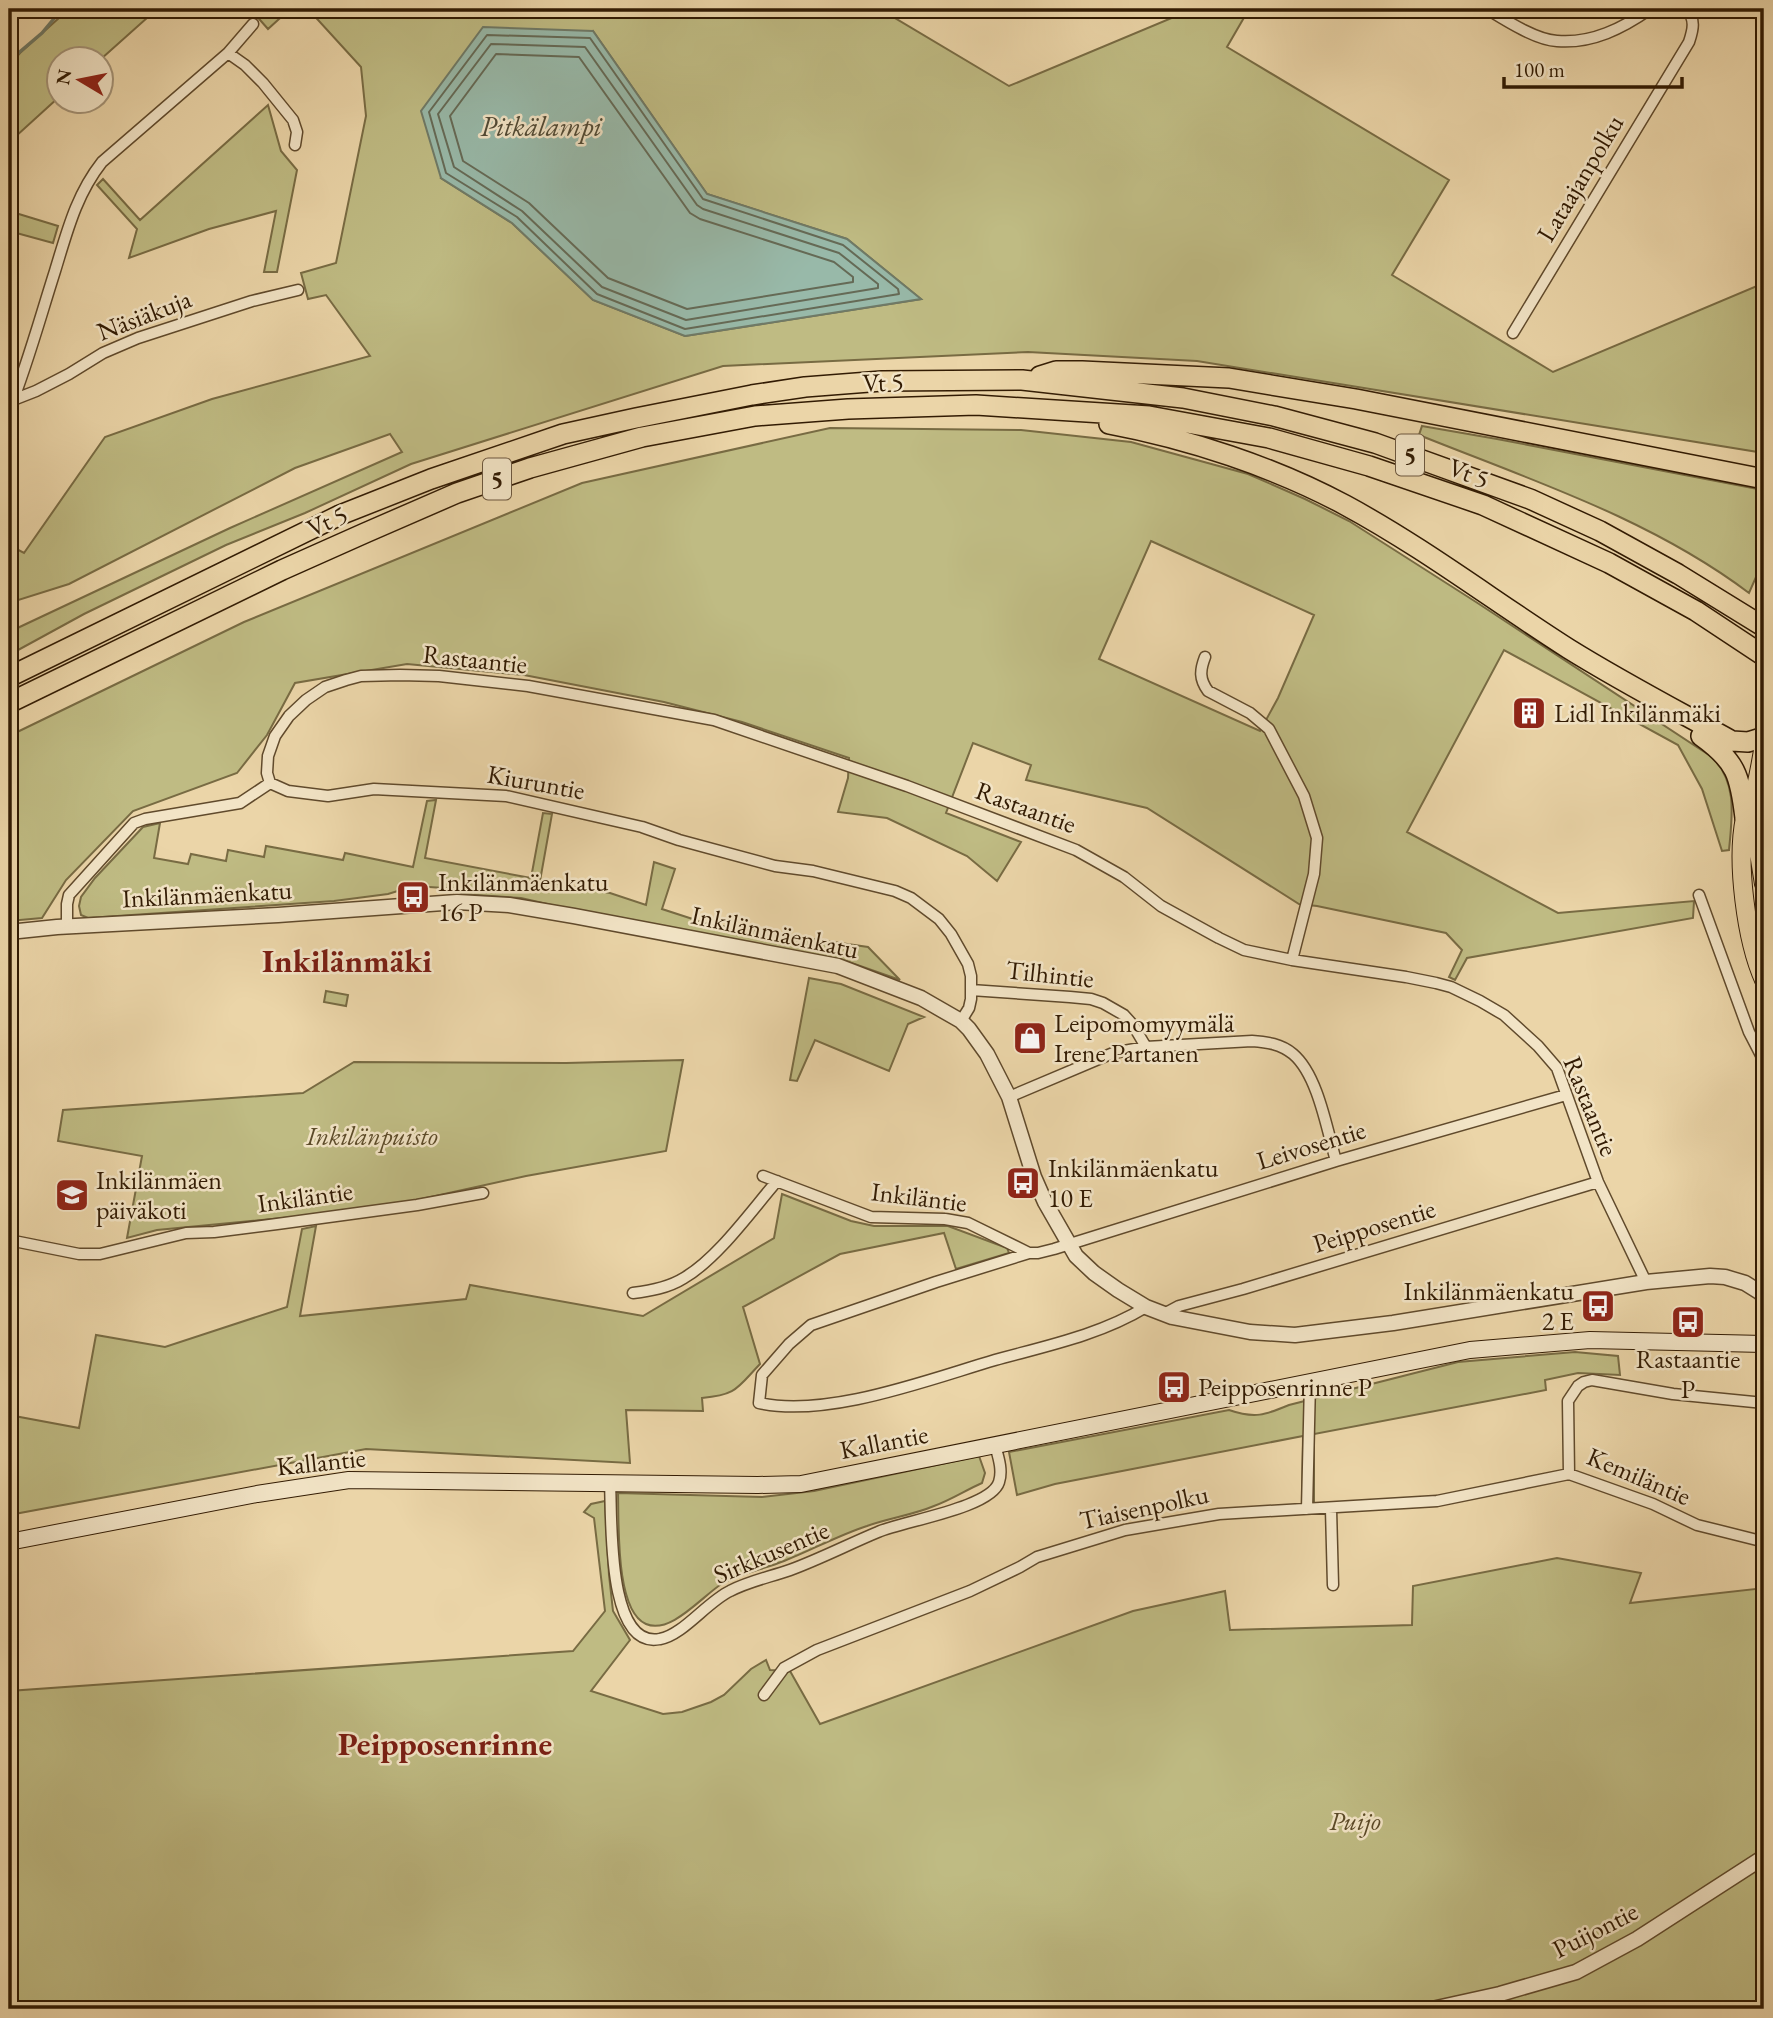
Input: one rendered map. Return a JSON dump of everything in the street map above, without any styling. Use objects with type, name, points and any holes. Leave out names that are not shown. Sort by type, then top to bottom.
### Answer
[{"type":"highway","points":[[1022,380],[1056,371],[1229,378],[1356,399],[1764,479]]},
{"type":"highway","name":"Vt 5","points":[[9,677],[340,515],[431,479],[563,434],[739,397],[805,387],[882,381],[1022,380],[1183,398],[1274,416],[1375,443],[1530,499],[1600,531],[1678,574],[1764,627]]},
{"type":"highway","name":"Vt 5","points":[[9,703],[282,570],[457,493],[530,468],[642,437],[755,416],[976,405],[1149,416],[1269,438],[1369,466],[1483,505],[1609,563],[1696,611],[1764,656]]},
{"type":"highway","points":[[1026,408],[1151,432],[1278,474],[1345,505],[1572,651],[1731,741],[1748,743],[1764,737]]},
{"type":"highway","points":[[1572,651],[1585,663],[1719,749],[1729,759],[1741,786],[1745,818]]},
{"type":"main road","points":[[1764,744],[1756,788],[1745,818],[1742,853],[1743,887],[1749,928],[1764,980]]},
{"type":"main road","points":[[1756,788],[1759,853],[1764,884]]},
{"type":"main road","name":"Kallantie","points":[[9,1542],[257,1494],[349,1480],[802,1484],[1470,1350],[1590,1340],[1764,1344]]},
{"type":"street","points":[[1487,9],[1519,28],[1555,41],[1599,37],[1650,9]]},
{"type":"street","name":"Lataajanpolku","points":[[1513,333],[1689,42],[1694,29],[1691,14],[1686,9]]},
{"type":"street","points":[[11,406],[74,208],[90,178],[102,162],[228,53],[253,24]]},
{"type":"street","points":[[228,53],[263,83],[293,120],[297,132],[295,145]]},
{"type":"street","name":"Näsiäkuja","points":[[11,406],[103,353],[138,338],[252,301],[298,290]]},
{"type":"street","points":[[1205,657],[1200,677],[1208,691],[1250,713],[1269,729],[1304,796],[1317,838],[1314,874],[1292,960]]},
{"type":"street","name":"Rastaantie","points":[[270,783],[267,773],[268,757],[275,736],[289,716],[306,699],[326,687],[361,676],[439,676],[528,686],[714,720],[907,786],[1076,849],[1124,877],[1161,906],[1244,950],[1416,979],[1451,988],[1504,1016],[1557,1068],[1598,1182],[1646,1282]]},
{"type":"street","points":[[67,927],[69,895],[134,823],[240,803],[270,783]]},
{"type":"street","name":"Kiuruntie","points":[[270,783],[288,791],[328,796],[374,789],[506,796],[642,827],[775,866],[813,871],[895,891],[926,908],[951,934],[968,964],[971,990]]},
{"type":"street","points":[[1699,895],[1749,1032],[1764,1061]]},
{"type":"street","name":"Inkilänmäenkatu","points":[[9,932],[457,902],[509,905],[838,967],[921,998],[961,1021],[969,1029],[987,1054],[1009,1097],[1034,1177],[1045,1202],[1076,1256],[1094,1273],[1146,1307],[1228,1329],[1295,1335],[1393,1323],[1646,1282],[1710,1276],[1745,1283],[1761,1293],[1764,1299]]},
{"type":"street","points":[[961,1021],[969,1008],[971,990]]},
{"type":"street","name":"Tilhintie","points":[[971,990],[1091,999],[1124,1015],[1146,1047]]},
{"type":"street","points":[[1009,1097],[1113,1054],[1146,1047],[1268,1042],[1295,1055],[1309,1074],[1336,1161]]},
{"type":"street","name":"Leivosentie","points":[[1146,1307],[1102,1329],[857,1400],[786,1406],[759,1403],[762,1375],[789,1344],[811,1325],[1028,1253],[1045,1252],[1336,1161],[1566,1095]]},
{"type":"street","name":"Inkiläntie","points":[[763,1175],[871,1217],[945,1219],[968,1223],[1028,1253]]},
{"type":"street","points":[[633,1293],[668,1286],[685,1278],[718,1250],[777,1181]]},
{"type":"street","name":"Peipposentie","points":[[1164,1314],[1179,1306],[1255,1286],[1598,1182]]},
{"type":"street","name":"Inkiläntie","points":[[9,1240],[79,1254],[100,1254],[186,1233],[304,1221],[483,1193]]},
{"type":"street","name":"Kemiläntie","points":[[1757,1540],[1698,1525],[1653,1504],[1569,1474],[1568,1401],[1578,1385],[1592,1380],[1673,1394],[1764,1403]]},
{"type":"street","points":[[1307,1509],[1310,1382]]},
{"type":"street","name":"Sirkkusentie","points":[[610,1483],[620,1604],[634,1631],[641,1637],[659,1640],[669,1636],[711,1602],[731,1591],[885,1529],[959,1508],[982,1498],[999,1483],[995,1445]]},
{"type":"street","name":"Tiaisenpolku","points":[[764,1695],[784,1668],[817,1650],[970,1591],[1037,1557],[1125,1530],[1219,1514],[1437,1501],[1569,1474]]},
{"type":"street","points":[[1331,1509],[1333,1585]]},
{"type":"street","name":"Puijontie","points":[[1432,2009],[1500,1994],[1576,1972],[1637,1939],[1764,1857]]},
{"type":"green space","points":[[69,9],[157,9],[116,46],[46,46],[46,109],[15,137],[9,158],[9,66]]},
{"type":"green space","points":[[256,9],[290,9],[268,29],[253,12]]},
{"type":"green space","points":[[308,9],[893,9],[890,15],[1009,86],[1193,9],[1249,9],[1227,47],[1449,180],[1392,275],[1553,372],[1764,283],[1764,453],[1197,361],[1028,352],[723,366],[411,464],[305,513],[226,545],[84,614],[9,655],[9,632],[230,528],[402,452],[390,434],[295,468],[69,584],[9,603],[9,545],[24,553],[105,437],[212,399],[370,356],[326,295],[308,299],[301,273],[336,263],[366,116],[361,67]],"holes":[[[593,31],[707,194],[847,239],[921,299],[685,336],[593,300],[512,223],[441,178]]]},
{"type":"green space","points":[[268,105],[281,151],[297,170],[277,272],[264,272],[276,211],[209,229],[129,258],[137,229],[97,185],[103,179],[140,220]]},
{"type":"green space","points":[[9,211],[58,226],[53,243],[9,231]]},
{"type":"green space","points":[[1422,426],[1763,490],[1764,559],[1749,593],[1672,543],[1631,522],[1547,485],[1419,435]]},
{"type":"green space","points":[[830,428],[1021,430],[1131,442],[1248,474],[1349,521],[1712,757],[1730,789],[1732,813],[1729,850],[1722,851],[1702,789],[1678,745],[1504,650],[1407,832],[1558,913],[1694,901],[1693,918],[1467,958],[1455,980],[1449,977],[1462,950],[1446,933],[1299,904],[1147,808],[1026,780],[1031,765],[973,743],[946,813],[1021,842],[997,881],[967,856],[887,818],[838,812],[848,778],[849,758],[742,722],[664,702],[524,675],[407,664],[295,683],[267,735],[237,773],[133,811],[66,880],[42,918],[9,921],[9,736],[244,622],[582,483]],"holes":[[[1151,541],[1314,615],[1278,698],[1260,731],[1099,659]]]},
{"type":"green space","points":[[436,800],[425,858],[531,878],[543,813],[552,814],[540,881],[610,893],[646,905],[654,862],[675,869],[662,909],[708,924],[868,947],[900,980],[846,961],[604,917],[521,898],[461,894],[459,889],[414,886],[388,894],[334,901],[88,918],[81,915],[81,897],[95,878],[143,827],[160,823],[154,858],[188,864],[191,854],[226,861],[228,850],[264,857],[266,846],[343,860],[345,853],[413,867],[427,801]]},
{"type":"green space","points":[[809,978],[841,984],[924,1017],[908,1024],[889,1071],[815,1040],[797,1081],[790,1080]]},
{"type":"green space","points":[[326,991],[348,995],[346,1006],[324,1002]]},
{"type":"green space","name":"Inkilänpuisto","points":[[683,1060],[666,1151],[526,1176],[376,1209],[157,1230],[127,1238],[142,1156],[58,1141],[63,1110],[303,1093],[354,1062],[566,1063]]},
{"type":"green space","points":[[782,1194],[851,1221],[874,1226],[948,1226],[1007,1248],[1009,1253],[956,1269],[944,1233],[840,1254],[743,1307],[760,1364],[736,1389],[723,1395],[702,1398],[703,1411],[626,1410],[630,1463],[366,1449],[9,1515],[9,1415],[79,1428],[96,1335],[165,1347],[287,1307],[302,1229],[316,1226],[300,1316],[466,1299],[470,1285],[643,1316],[774,1238]]},
{"type":"green space","points":[[1575,1352],[1618,1356],[1620,1375],[1578,1373],[1545,1380],[1546,1390],[1314,1434],[1314,1504],[1302,1504],[1303,1436],[1055,1484],[1017,1495],[1009,1452],[1229,1410],[1253,1415],[1266,1413],[1458,1362]]},
{"type":"green space","points":[[979,1456],[985,1473],[982,1483],[926,1509],[875,1523],[723,1583],[666,1624],[646,1624],[636,1616],[629,1602],[621,1564],[618,1493],[762,1497],[814,1491]]},
{"type":"green space","name":"Puijo","points":[[605,1501],[613,1611],[630,1640],[591,1691],[663,1714],[682,1712],[711,1702],[724,1695],[751,1669],[766,1660],[770,1670],[790,1671],[820,1724],[1133,1611],[1225,1591],[1230,1630],[1412,1625],[1413,1586],[1557,1558],[1641,1573],[1630,1603],[1764,1588],[1764,2009],[9,2009],[9,1691],[573,1651],[605,1611],[594,1518],[584,1512],[591,1504]]},
{"type":"water","name":"Pitkälampi","points":[[483,27],[593,31],[707,194],[847,239],[921,299],[685,336],[593,300],[512,223],[441,178],[421,111]]},
{"type":"waterway","points":[[9,61],[42,33],[62,9]]},
{"type":"place","name":"Lidl Inkilänmäki","points":[[1529,713]]},
{"type":"place","name":"Inkilänmäenkatu 16 P","points":[[413,897]]},
{"type":"place","name":"Leipomomyymälä Irene Partanen","points":[[1030,1038]]},
{"type":"place","name":"Inkilänmäenkatu 10 E","points":[[1023,1183]]},
{"type":"place","name":"Inkilänmäen päiväkoti","points":[[72,1195]]},
{"type":"place","name":"Inkilänmäenkatu 2 E","points":[[1598,1306]]},
{"type":"place","name":"Rastaantie P","points":[[1688,1322]]},
{"type":"place","name":"Peipposenrinne P","points":[[1174,1387]]},
{"type":"district","name":"Inkilänmäki","points":[[347,960]]},
{"type":"district","name":"Peipposenrinne","points":[[445,1743]]}]
